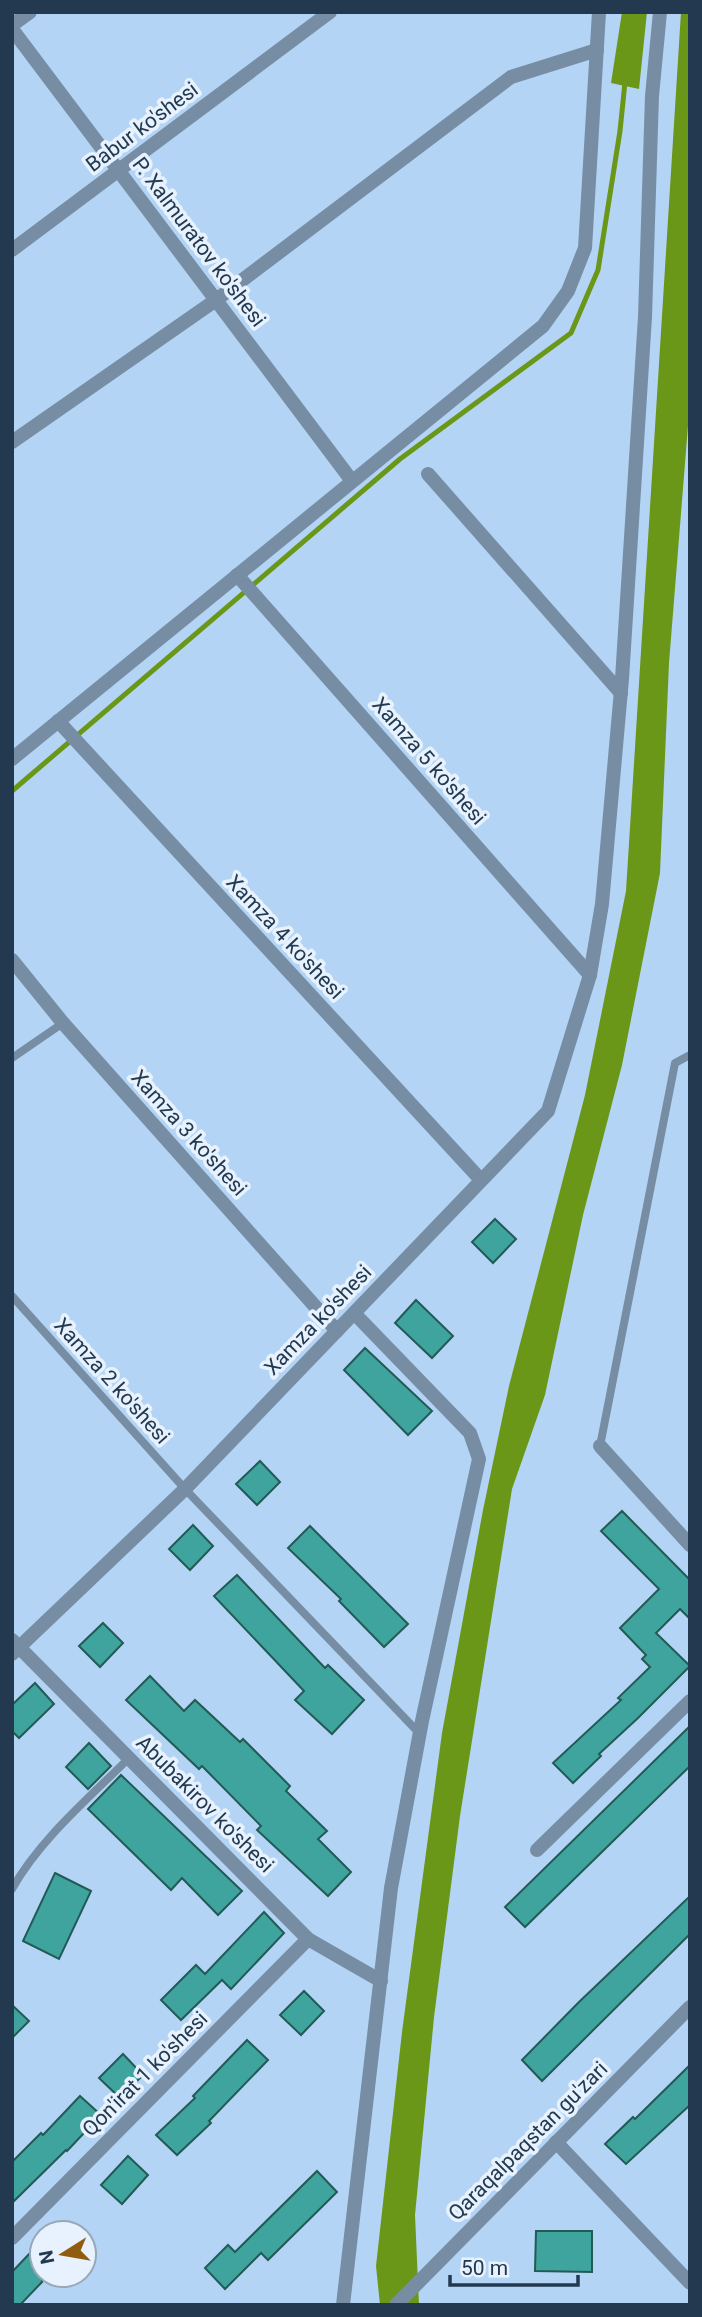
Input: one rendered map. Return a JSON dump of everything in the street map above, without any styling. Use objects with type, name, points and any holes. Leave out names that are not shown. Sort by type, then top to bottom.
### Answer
[{"type":"street","points":[[12,27],[30,12]]},
{"type":"street","name":"Babur ko'shesi","points":[[12,250],[330,12]]},
{"type":"street","points":[[12,759],[543,326],[568,291],[585,248],[599,12]]},
{"type":"street","name":"Xamza ko'shesi","points":[[15,1647],[186,1489],[548,1111],[590,975],[602,904],[621,693],[645,317],[652,96],[660,12]]},
{"type":"street","name":"P. Xalmuratov ko'shesi","points":[[12,27],[352,481]]},
{"type":"street","points":[[12,442],[216,299],[511,77],[597,50]]},
{"type":"street","points":[[428,474],[621,693]]},
{"type":"street","name":"Xamza 5 ko'shesi","points":[[237,575],[590,975]]},
{"type":"street","name":"Xamza 4 ko'shesi","points":[[58,721],[481,1180]]},
{"type":"street","name":"Xamza 3 ko'shesi","points":[[12,960],[63,1023],[337,1331]]},
{"type":"street","points":[[342,2305],[391,1888],[420,1734],[479,1459],[470,1433],[354,1313]]},
{"type":"street","points":[[600,1446],[690,1545]]},
{"type":"street","name":"Abubakirov ko'shesi","points":[[15,1647],[308,1938],[381,1981]]},
{"type":"street","points":[[537,1850],[690,1701]]},
{"type":"street","name":"Qon'irat 1 ko'shesi","points":[[12,2238],[308,1938]]},
{"type":"street","name":"Qaraqalpaqstan gu'zari","points":[[396,2305],[690,2007]]},
{"type":"street","points":[[556,2142],[690,2283]]},
{"type":"lane","points":[[12,1058],[63,1023]]},
{"type":"lane","points":[[600,1446],[676,1063],[690,1055]]},
{"type":"lane","name":"Xamza 2 ko'shesi","points":[[12,1296],[186,1489],[420,1734]]},
{"type":"lane","points":[[12,1889],[21,1874],[63,1824],[129,1758]]},
{"type":"shaded area","points":[[622,12],[647,12],[639,89],[611,83]]},
{"type":"shaded area","points":[[681,12],[690,12],[690,401],[669,663],[660,873],[622,1065],[583,1215],[545,1395],[512,1489],[460,1816],[434,2017],[415,2215],[419,2305],[380,2305],[376,2266],[402,2032],[442,1733],[509,1386],[585,1095],[626,891]]},
{"type":"building","points":[[495,1219],[516,1239],[493,1263],[472,1242]]},
{"type":"building","points":[[416,1300],[453,1336],[432,1358],[395,1323]]},
{"type":"building","points":[[365,1348],[432,1411],[408,1435],[344,1370]]},
{"type":"building","points":[[260,1461],[280,1482],[257,1505],[236,1484]]},
{"type":"building","points":[[622,1511],[690,1580],[690,1619],[680,1609],[656,1633],[690,1666],[599,1754],[601,1756],[573,1783],[553,1763],[621,1700],[618,1698],[650,1667],[642,1659],[646,1655],[620,1628],[659,1589],[601,1531]]},
{"type":"building","points":[[193,1525],[213,1546],[190,1570],[169,1549]]},
{"type":"building","points":[[310,1526],[408,1624],[384,1647],[339,1601],[341,1599],[288,1548]]},
{"type":"building","points":[[237,1575],[325,1668],[328,1665],[364,1700],[332,1734],[295,1700],[304,1691],[214,1596]]},
{"type":"building","points":[[103,1623],[123,1643],[100,1667],[79,1646]]},
{"type":"building","points":[[150,1676],[184,1711],[195,1700],[240,1742],[243,1739],[290,1786],[286,1791],[327,1831],[318,1839],[351,1872],[328,1896],[257,1830],[261,1826],[202,1766],[199,1769],[126,1700]]},
{"type":"building","points":[[35,1683],[54,1704],[19,1738],[12,1731],[12,1705]]},
{"type":"building","points":[[690,1726],[690,1766],[525,1927],[505,1907]]},
{"type":"building","points":[[89,1743],[111,1766],[88,1789],[66,1767]]},
{"type":"building","points":[[121,1775],[242,1891],[218,1915],[182,1878],[171,1890],[88,1809]]},
{"type":"building","points":[[55,1873],[91,1891],[59,1959],[23,1941]]},
{"type":"building","points":[[690,1896],[690,1934],[542,2081],[522,2060]]},
{"type":"building","points":[[264,1912],[284,1933],[231,1989],[222,1980],[181,2020],[161,2000],[196,1965],[205,1974]]},
{"type":"building","points":[[304,1991],[324,2011],[301,2035],[280,2015]]},
{"type":"building","points":[[12,2005],[29,2021],[12,2038]]},
{"type":"building","points":[[247,2040],[268,2060],[209,2121],[211,2123],[177,2155],[156,2135],[195,2098],[193,2096]]},
{"type":"building","points":[[123,2054],[143,2075],[120,2098],[99,2078]]},
{"type":"building","points":[[690,2065],[690,2105],[626,2164],[605,2144],[633,2117],[635,2119]]},
{"type":"building","points":[[80,2096],[101,2115],[12,2203],[12,2162],[41,2133],[43,2135]]},
{"type":"building","points":[[128,2156],[148,2175],[122,2204],[101,2185]]},
{"type":"building","points":[[317,2171],[337,2192],[268,2260],[261,2253],[225,2289],[205,2268],[228,2245],[235,2252]]},
{"type":"building","points":[[536,2231],[592,2231],[592,2272],[535,2271]]},
{"type":"building","points":[[28,2255],[28,2289],[35,2289],[20,2305],[12,2305],[12,2272]]},
{"type":"waterway","points":[[12,791],[400,459],[571,333],[598,270],[625,82]]}]
